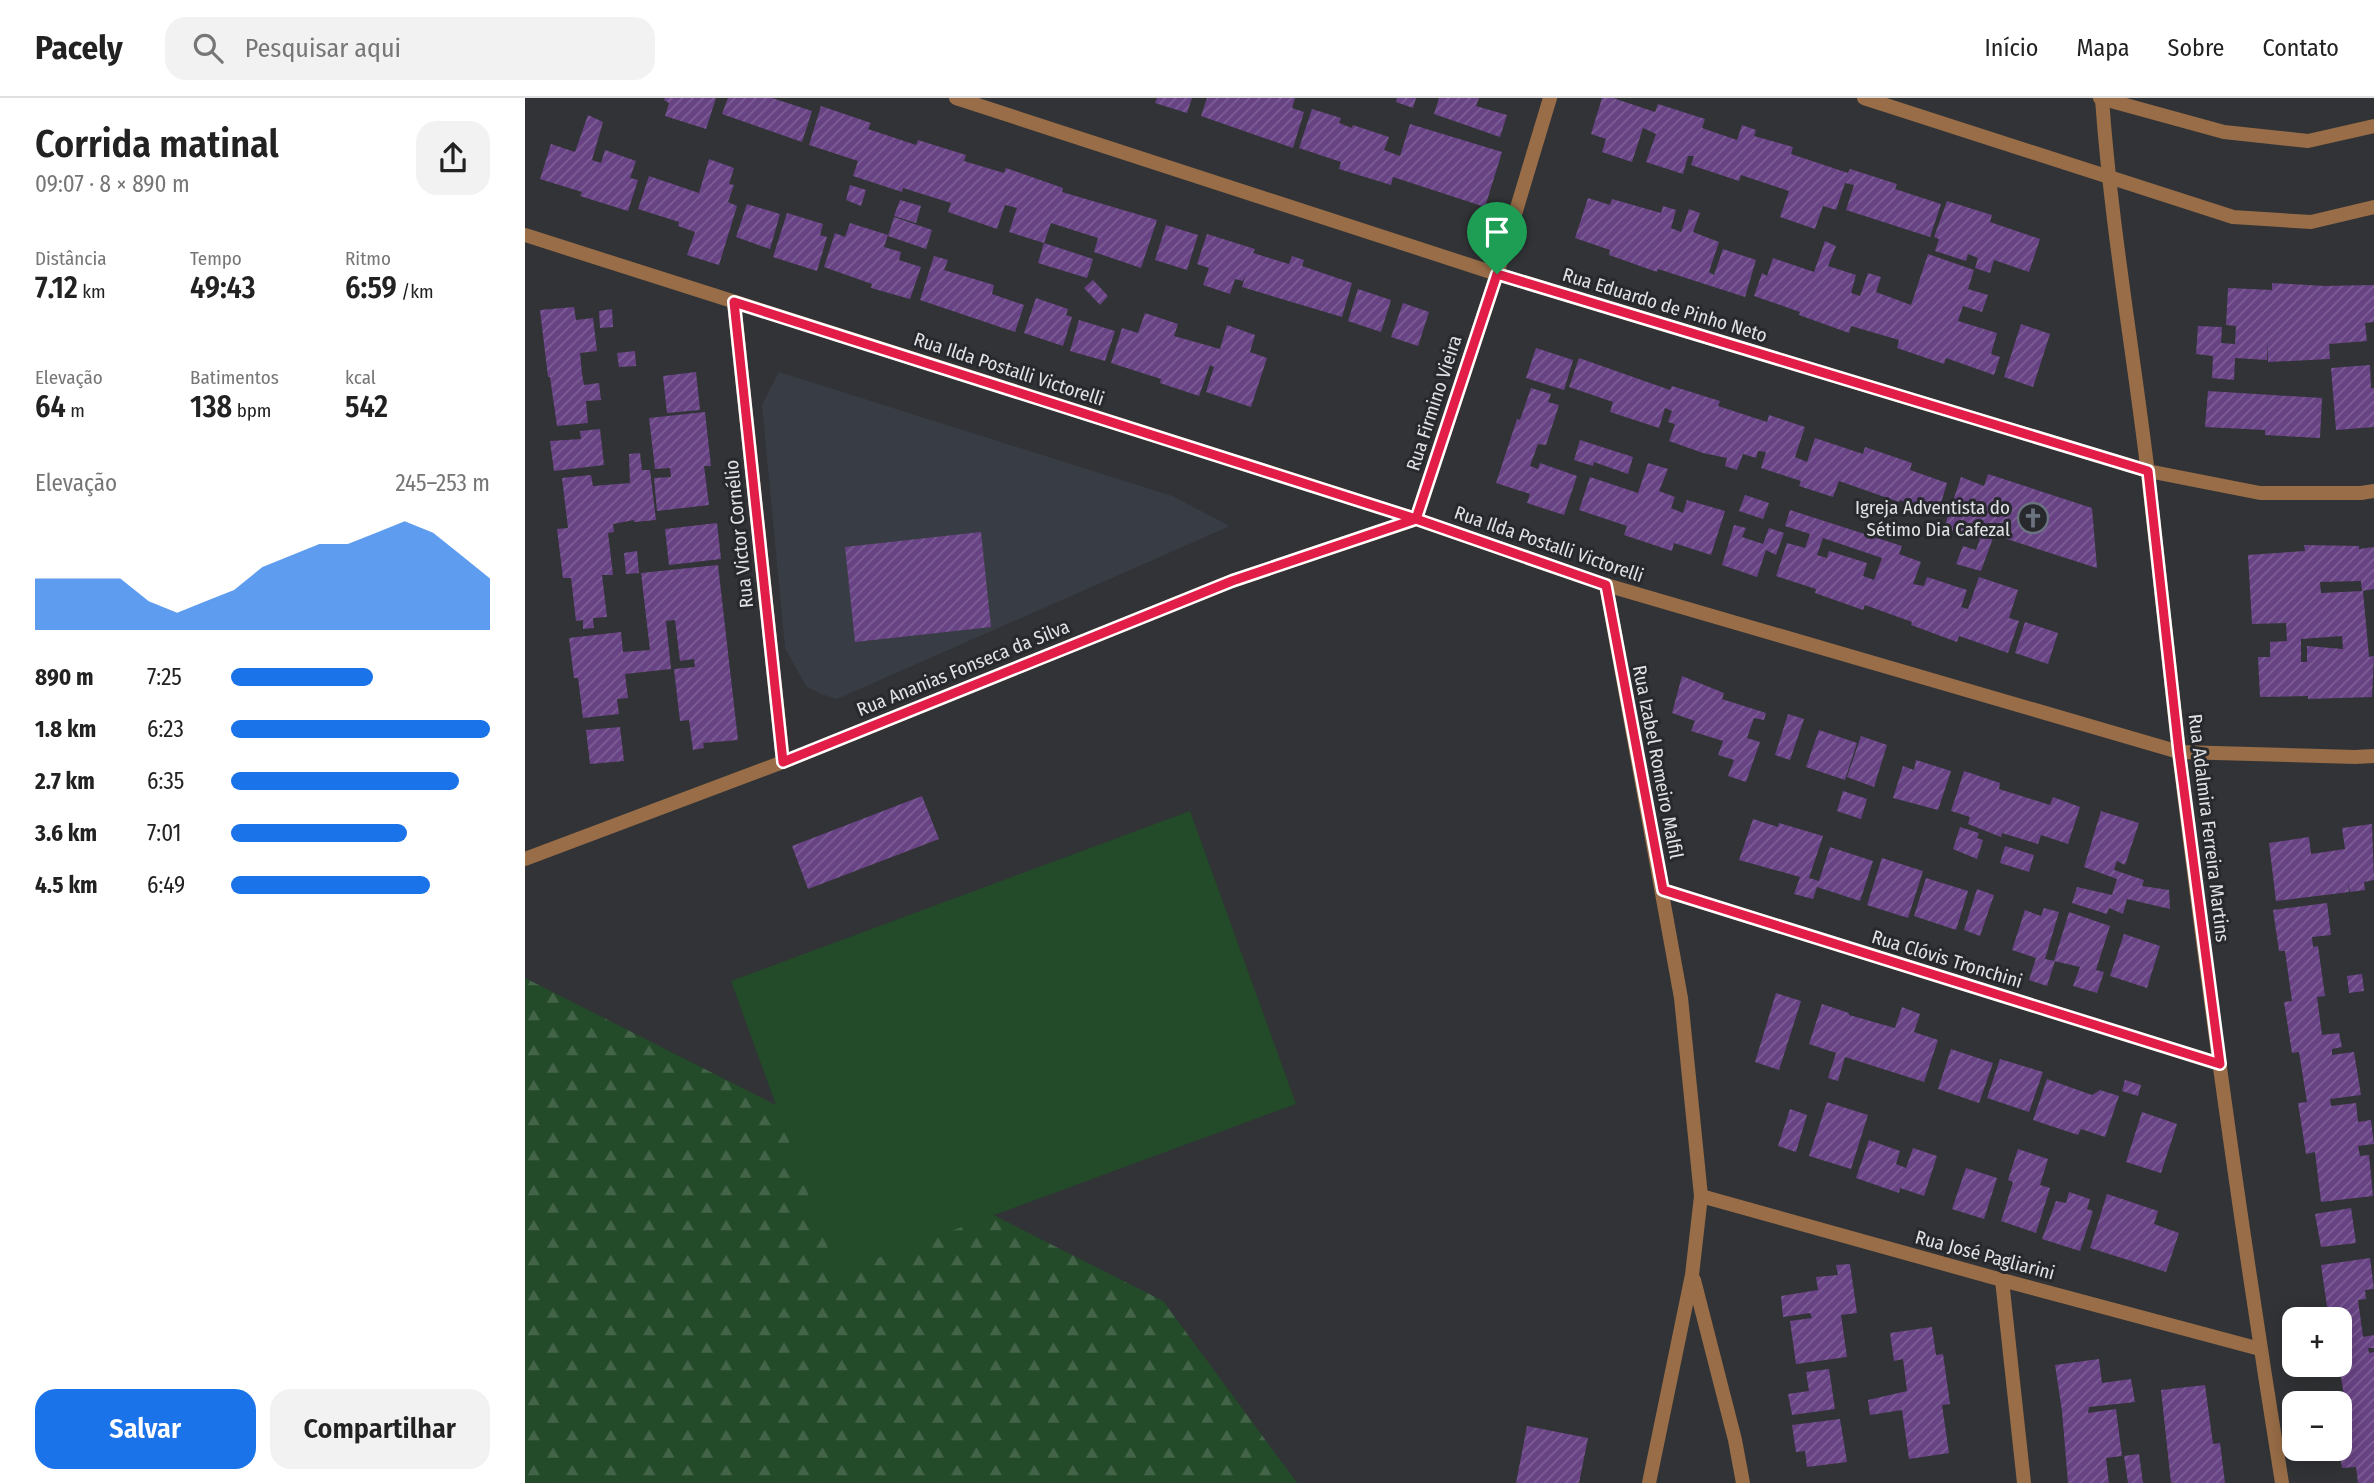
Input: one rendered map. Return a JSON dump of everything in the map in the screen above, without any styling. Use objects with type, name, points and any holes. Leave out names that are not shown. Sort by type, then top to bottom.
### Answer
[{"type":"street","name":"Rua Eduardo de Pinho Neto","points":[[956,98],[1497,274],[2148,471],[2260,493],[2374,491]]},
{"type":"street","name":"Rua Firmino Vieira","points":[[1416,519],[1497,274],[1550,98]]},
{"type":"street","points":[[1864,98],[2233,217],[2311,222],[2374,207]]},
{"type":"street","points":[[2101,98],[2224,132],[2308,141],[2374,126]]},
{"type":"street","name":"Rua Adalmira Ferreira Martins","points":[[2101,98],[2107,176],[2148,471],[2179,752],[2260,1349],[2282,1483]]},
{"type":"street","name":"Rua Ilda Postalli Victorelli","points":[[525,234],[1416,519],[1606,585],[2179,752],[2374,756]]},
{"type":"street","name":"Rua Victor Cornélio","points":[[734,302],[783,762]]},
{"type":"street","name":"Rua Ananias Fonseca da Silva","points":[[525,854],[783,762],[1232,581],[1416,519]]},
{"type":"street","name":"Rua Izabel Romeiro Malfil","points":[[1606,585],[1681,998],[1701,1196],[1692,1275],[1649,1483]]},
{"type":"street","name":"Rua Clóvis Tronchini","points":[[1663,890],[2220,1064]]},
{"type":"street","name":"Rua José Pagliarini","points":[[1701,1196],[2260,1349]]},
{"type":"street","points":[[1692,1275],[1735,1440],[1743,1483]]},
{"type":"street","points":[[2002,1280],[2024,1483]]},
{"type":"shaded area","points":[[779,372],[1172,496],[1230,526],[837,699],[821,694],[806,686],[785,648],[762,405]]},
{"type":"green space","points":[[1190,811],[1296,1104],[837,1273],[731,981]]},
{"type":"green space","points":[[525,978],[1163,1301],[1297,1483],[525,1483]]},
{"type":"building","points":[[665,98],[716,98],[706,129],[665,116],[669,103]]},
{"type":"building","points":[[728,98],[772,98],[812,111],[802,142],[722,114]]},
{"type":"building","points":[[1157,98],[1192,98],[1187,113],[1155,103]]},
{"type":"building","points":[[1207,98],[1295,98],[1292,108],[1304,112],[1293,148],[1201,116]]},
{"type":"building","points":[[1397,98],[1416,98],[1413,108],[1396,102]]},
{"type":"building","points":[[1439,98],[1479,98],[1476,106],[1507,115],[1500,137],[1434,114]]},
{"type":"building","points":[[1602,98],[1613,98],[1655,112],[1658,104],[1705,119],[1702,128],[1737,140],[1742,125],[1756,130],[1754,136],[1793,147],[1791,154],[1848,173],[1850,169],[1897,184],[1895,189],[1941,204],[1930,237],[1846,210],[1854,185],[1845,183],[1836,210],[1823,206],[1815,229],[1780,217],[1789,191],[1741,175],[1739,181],[1691,165],[1694,156],[1688,156],[1683,174],[1646,162],[1656,134],[1643,128],[1632,162],[1602,152],[1606,139],[1591,134]]},
{"type":"building","points":[[821,106],[871,123],[868,129],[916,145],[918,140],[966,155],[964,161],[1004,173],[1006,168],[1063,188],[1062,192],[1157,220],[1141,268],[1094,252],[1098,238],[1051,223],[1044,243],[1009,232],[1017,208],[1005,205],[997,229],[948,212],[951,203],[903,188],[902,192],[853,176],[858,161],[809,145]]},
{"type":"building","points":[[1312,109],[1341,118],[1339,123],[1352,128],[1353,125],[1389,137],[1384,150],[1400,156],[1410,124],[1502,152],[1485,207],[1393,177],[1391,185],[1339,169],[1341,162],[1299,148]]},
{"type":"building","points":[[588,115],[603,122],[592,160],[601,163],[605,150],[636,161],[630,178],[638,180],[628,211],[580,196],[582,192],[540,179],[551,144],[575,152]]},
{"type":"building","points":[[709,159],[734,168],[729,184],[734,185],[728,202],[737,206],[719,265],[687,255],[695,232],[678,226],[679,222],[638,209],[649,176],[699,193]]},
{"type":"building","points":[[850,185],[866,190],[861,206],[846,200]]},
{"type":"building","points":[[1588,198],[1610,205],[1612,199],[1661,213],[1663,206],[1676,210],[1671,228],[1681,232],[1689,209],[1700,213],[1693,232],[1719,242],[1709,272],[1714,275],[1723,249],[1756,260],[1745,297],[1658,269],[1657,272],[1609,255],[1610,250],[1575,238]]},
{"type":"building","points":[[900,200],[921,206],[916,223],[894,216]]},
{"type":"building","points":[[1947,201],[1992,215],[1990,222],[2040,239],[2029,272],[1994,260],[1990,273],[1975,268],[1978,258],[1968,254],[1966,261],[1935,251],[1939,239],[1934,237]]},
{"type":"building","points":[[747,204],[780,214],[770,249],[736,237]]},
{"type":"building","points":[[787,213],[823,224],[820,235],[827,237],[817,271],[773,257]]},
{"type":"building","points":[[894,217],[932,230],[926,249],[888,236]]},
{"type":"building","points":[[850,223],[888,235],[884,247],[901,252],[899,260],[921,267],[910,299],[871,288],[872,284],[824,267],[835,233],[845,237]]},
{"type":"building","points":[[1166,225],[1198,235],[1187,270],[1155,260]]},
{"type":"building","points":[[1207,234],[1255,249],[1253,253],[1289,264],[1292,256],[1304,260],[1302,266],[1352,283],[1342,317],[1242,287],[1246,274],[1243,281],[1235,279],[1230,294],[1203,285],[1209,268],[1197,264]]},
{"type":"building","points":[[1825,241],[1836,246],[1828,266],[1856,275],[1851,293],[1860,296],[1868,273],[1881,277],[1876,292],[1911,305],[1928,254],[1974,270],[1968,289],[1988,295],[1982,312],[1963,306],[1958,321],[1997,333],[1991,354],[2000,357],[1994,375],[1946,358],[1944,364],[1897,348],[1899,340],[1851,326],[1849,333],[1754,296],[1762,273],[1767,276],[1773,258],[1814,272]]},
{"type":"building","points":[[1044,243],[1093,259],[1087,278],[1038,263]]},
{"type":"building","points":[[934,256],[948,260],[944,270],[994,285],[992,294],[1024,305],[1015,332],[920,300]]},
{"type":"building","points":[[1093,280],[1108,296],[1100,305],[1084,288]]},
{"type":"building","points":[[2272,283],[2374,285],[2374,322],[2365,323],[2367,341],[2329,344],[2330,359],[2268,362],[2268,341],[2267,360],[2235,358],[2234,380],[2212,378],[2213,356],[2196,354],[2198,326],[2222,327],[2221,343],[2235,344],[2236,326],[2226,325],[2228,288],[2272,290]]},
{"type":"building","points":[[1358,289],[1391,300],[1381,332],[1348,321]]},
{"type":"building","points":[[1036,298],[1068,309],[1066,315],[1072,317],[1063,346],[1024,333]]},
{"type":"building","points":[[1403,303],[1429,312],[1418,346],[1391,337]]},
{"type":"building","points":[[574,307],[576,320],[593,318],[597,351],[580,353],[582,374],[584,385],[599,383],[601,400],[586,401],[588,423],[557,426],[540,310]]},
{"type":"building","points":[[612,309],[613,327],[600,328],[599,311]]},
{"type":"building","points":[[1145,313],[1178,324],[1174,336],[1220,349],[1227,325],[1255,335],[1250,352],[1267,358],[1251,407],[1206,392],[1214,367],[1210,365],[1199,396],[1160,383],[1161,379],[1111,363],[1122,328],[1138,333]]},
{"type":"building","points":[[1079,320],[1115,331],[1105,361],[1070,351]]},
{"type":"building","points":[[2021,324],[2050,334],[2033,387],[2004,377]]},
{"type":"building","points":[[1536,348],[1573,360],[1564,390],[1526,378]]},
{"type":"building","points":[[635,351],[636,366],[619,367],[617,353]]},
{"type":"building","points":[[1579,358],[1670,390],[1672,386],[1720,401],[1718,406],[1767,422],[1769,415],[1805,427],[1795,457],[1807,462],[1815,438],[1863,454],[1865,447],[1912,463],[1910,470],[1947,483],[1938,513],[1839,481],[1833,497],[1799,486],[1801,481],[1761,468],[1766,452],[1758,451],[1756,458],[1743,454],[1737,470],[1725,466],[1727,458],[1669,441],[1675,424],[1668,422],[1672,411],[1665,408],[1659,428],[1610,412],[1613,402],[1569,387]]},
{"type":"building","points":[[2370,365],[2371,388],[2374,388],[2374,427],[2336,430],[2331,368]]},
{"type":"building","points":[[696,372],[700,410],[667,413],[663,376]]},
{"type":"building","points":[[1531,388],[1551,394],[1548,402],[1559,405],[1546,445],[1538,444],[1530,466],[1538,469],[1540,463],[1577,476],[1564,515],[1527,503],[1530,494],[1496,483],[1517,419],[1520,420]]},
{"type":"building","points":[[2208,391],[2322,398],[2320,438],[2265,435],[2265,430],[2205,427]]},
{"type":"building","points":[[705,412],[711,466],[704,466],[709,505],[657,511],[654,478],[671,477],[670,468],[655,469],[649,418]]},
{"type":"building","points":[[600,429],[604,465],[554,471],[550,441],[581,439],[580,431]]},
{"type":"building","points":[[1580,440],[1633,457],[1628,474],[1594,462],[1593,466],[1574,460]]},
{"type":"building","points":[[640,453],[642,470],[650,470],[656,520],[613,524],[614,532],[608,533],[613,575],[602,575],[607,617],[593,618],[594,628],[583,629],[583,620],[576,621],[571,578],[563,578],[557,529],[568,528],[562,478],[591,475],[593,486],[630,483],[629,454]]},
{"type":"building","points":[[1648,463],[1668,469],[1659,491],[1675,497],[1671,508],[1683,513],[1687,500],[1725,511],[1711,555],[1674,543],[1672,551],[1624,535],[1627,526],[1579,510],[1590,477],[1638,493]]},
{"type":"building","name":"Igreja Adventista do Sétimo Dia Cafezal","points":[[1988,474],[2092,508],[2097,568],[1994,535],[1981,571],[1956,564],[1963,546],[1976,550],[1980,539],[1944,528],[1961,477],[1984,486]]},
{"type":"building","points":[[1745,495],[1769,503],[1763,519],[1739,511]]},
{"type":"building","points":[[1790,510],[1902,546],[1899,554],[1921,562],[1913,584],[1924,586],[1927,577],[1967,590],[1961,607],[1968,609],[1979,577],[2018,590],[2009,618],[2019,621],[2008,653],[1959,636],[1957,642],[1911,625],[1912,622],[1865,605],[1863,610],[1815,593],[1816,589],[1776,576],[1787,543],[1805,548],[1810,534],[1785,526]],"holes":[[[1823,538],[1882,558],[1874,580],[1863,576],[1867,563],[1829,551],[1827,558],[1817,555]]]},
{"type":"building","points":[[717,523],[721,559],[669,565],[665,529]]},
{"type":"building","points":[[1734,525],[1746,528],[1742,537],[1763,544],[1769,528],[1784,533],[1776,555],[1766,550],[1757,577],[1722,565]]},
{"type":"building","points":[[981,532],[991,627],[855,642],[845,547]]},
{"type":"building","points":[[2304,545],[2359,546],[2359,549],[2374,547],[2374,589],[2362,591],[2361,581],[2320,582],[2321,593],[2363,591],[2369,657],[2374,656],[2372,697],[2260,697],[2258,657],[2270,657],[2270,642],[2287,641],[2286,623],[2252,624],[2248,555],[2305,551]],"holes":[[[2342,636],[2343,649],[2307,646],[2307,662],[2301,662],[2301,639]]]},
{"type":"building","points":[[637,551],[639,573],[626,574],[624,553]]},
{"type":"building","points":[[718,565],[738,740],[703,743],[704,748],[693,750],[689,720],[680,721],[674,669],[695,667],[694,659],[680,661],[675,620],[666,621],[671,669],[625,674],[628,698],[617,699],[619,714],[583,718],[569,638],[621,632],[623,652],[650,650],[641,573]]},
{"type":"building","points":[[2025,622],[2058,633],[2048,664],[2015,653]]},
{"type":"building","points":[[1682,676],[1724,693],[1722,699],[1766,713],[1764,720],[1754,718],[1747,738],[1760,742],[1746,782],[1728,776],[1734,760],[1718,755],[1723,741],[1691,731],[1695,721],[1672,713]]},
{"type":"building","points":[[1788,714],[1804,719],[1790,760],[1775,755]]},
{"type":"building","points":[[620,727],[624,761],[590,764],[586,730]]},
{"type":"building","points":[[1819,730],[1857,743],[1845,780],[1806,767]]},
{"type":"building","points":[[1861,736],[1887,745],[1874,787],[1847,777]]},
{"type":"building","points":[[1916,760],[1951,771],[1938,810],[1893,798],[1903,766],[1914,770]]},
{"type":"building","points":[[1964,771],[2000,783],[1999,789],[2050,805],[2053,797],[2080,807],[2068,844],[2041,835],[2038,844],[2002,833],[2001,837],[1968,824],[1970,817],[1951,811]]},
{"type":"building","points":[[1843,791],[1867,799],[1861,819],[1837,811]]},
{"type":"building","points":[[922,796],[939,839],[808,889],[792,846]]},
{"type":"building","points":[[2101,811],[2139,823],[2125,865],[2117,861],[2114,870],[2144,880],[2142,886],[2169,890],[2170,909],[2127,899],[2123,914],[2109,908],[2107,914],[2072,903],[2077,887],[2112,895],[2117,879],[2084,867]]},
{"type":"building","points":[[1753,819],[1778,827],[1779,823],[1823,836],[1809,878],[1819,881],[1830,847],[1873,861],[1860,901],[1817,887],[1813,899],[1794,894],[1800,877],[1739,860]]},
{"type":"building","points":[[2372,824],[2374,880],[2364,882],[2365,890],[2350,892],[2348,882],[2349,892],[2276,901],[2269,843],[2309,837],[2311,854],[2345,849],[2342,828]]},
{"type":"building","points":[[1960,827],[1979,833],[1977,838],[1983,840],[1977,859],[1953,849]]},
{"type":"building","points":[[2005,846],[2034,855],[2029,872],[2000,863]]},
{"type":"building","points":[[1882,858],[1923,871],[1908,918],[1867,905]]},
{"type":"building","points":[[1926,878],[1968,891],[1956,930],[1914,916]]},
{"type":"building","points":[[1977,889],[1994,895],[1980,936],[1964,930]]},
{"type":"building","points":[[2327,903],[2331,935],[2312,937],[2313,947],[2318,946],[2325,996],[2317,997],[2322,1035],[2339,1033],[2342,1047],[2332,1049],[2332,1055],[2354,1052],[2361,1095],[2330,1099],[2331,1106],[2356,1103],[2358,1122],[2371,1120],[2374,1144],[2358,1146],[2360,1156],[2369,1155],[2373,1196],[2321,1202],[2315,1152],[2306,1154],[2298,1103],[2307,1102],[2299,1052],[2292,1053],[2284,1002],[2292,1001],[2285,951],[2279,951],[2273,910]]},
{"type":"building","points":[[2044,908],[2059,912],[2045,959],[2055,961],[2047,986],[2029,980],[2036,958],[2012,950],[2025,910],[2041,916]]},
{"type":"building","points":[[2069,912],[2110,926],[2096,970],[2104,972],[2097,993],[2073,986],[2080,967],[2054,961]]},
{"type":"building","points":[[2124,934],[2160,946],[2147,988],[2110,976]]},
{"type":"building","points":[[2362,974],[2364,991],[2349,993],[2347,976]]},
{"type":"building","points":[[1776,993],[1801,1001],[1779,1070],[1755,1062]]},
{"type":"building","points":[[1822,1004],[1895,1028],[1902,1007],[1920,1014],[1914,1032],[1938,1040],[1924,1082],[1845,1057],[1838,1081],[1828,1078],[1836,1053],[1809,1044]]},
{"type":"building","points":[[1951,1049],[1993,1063],[1979,1103],[1938,1089]]},
{"type":"building","points":[[2000,1059],[2043,1072],[2029,1112],[1987,1098]]},
{"type":"building","points":[[2047,1079],[2092,1095],[2100,1090],[2119,1096],[2105,1137],[2081,1129],[2078,1135],[2033,1120]]},
{"type":"building","points":[[2125,1080],[2141,1085],[2138,1096],[2122,1091]]},
{"type":"building","points":[[1827,1102],[1868,1115],[1851,1169],[1809,1156]]},
{"type":"building","points":[[1790,1109],[1807,1115],[1796,1152],[1778,1146]]},
{"type":"building","points":[[2142,1112],[2177,1124],[2161,1173],[2126,1162]]},
{"type":"building","points":[[1869,1140],[1900,1151],[1896,1164],[1906,1168],[1913,1148],[1937,1156],[1924,1196],[1900,1188],[1899,1193],[1856,1178]]},
{"type":"building","points":[[2018,1149],[2048,1159],[2040,1185],[2050,1188],[2036,1233],[2001,1221],[2013,1182],[2008,1180]]},
{"type":"building","points":[[1966,1168],[1997,1178],[1984,1219],[1952,1209]]},
{"type":"building","points":[[2069,1192],[2090,1199],[2087,1209],[2093,1211],[2080,1251],[2042,1239],[2056,1201],[2066,1203]]},
{"type":"building","points":[[2107,1194],[2158,1211],[2154,1224],[2179,1233],[2166,1272],[2090,1248]]},
{"type":"building","points":[[2351,1208],[2356,1243],[2321,1247],[2315,1214]]},
{"type":"building","points":[[2370,1258],[2374,1289],[2365,1290],[2366,1299],[2358,1300],[2363,1337],[2374,1335],[2374,1348],[2368,1348],[2369,1353],[2374,1352],[2374,1483],[2358,1483],[2356,1467],[2342,1468],[2341,1461],[2352,1461],[2352,1391],[2343,1391],[2341,1377],[2352,1377],[2352,1307],[2327,1307],[2321,1265]]},
{"type":"building","points":[[1850,1264],[1857,1313],[1841,1315],[1847,1357],[1796,1364],[1790,1321],[1812,1318],[1810,1313],[1783,1317],[1781,1296],[1818,1290],[1816,1277],[1838,1275],[1836,1265]]},
{"type":"building","points":[[1932,1327],[1936,1355],[1943,1354],[1950,1404],[1942,1405],[1949,1453],[1909,1459],[1902,1410],[1870,1415],[1868,1400],[1907,1391],[1903,1359],[1894,1361],[1890,1333]]},
{"type":"building","points":[[2099,1359],[2102,1383],[2131,1379],[2135,1402],[2089,1407],[2088,1413],[2116,1409],[2122,1456],[2106,1458],[2109,1483],[2068,1483],[2055,1365]]},
{"type":"building","points":[[1829,1369],[1835,1409],[1792,1415],[1788,1394],[1809,1391],[1806,1372]]},
{"type":"building","points":[[2205,1385],[2213,1444],[2220,1443],[2225,1483],[2171,1483],[2161,1390]]},
{"type":"building","points":[[1840,1419],[1847,1462],[1807,1467],[1805,1451],[1796,1452],[1792,1425]]},
{"type":"building","points":[[1527,1426],[1588,1438],[1579,1483],[1516,1483]]},
{"type":"building","points":[[2139,1454],[2143,1483],[2128,1483],[2124,1456]]},
{"type":"place","name":"Igreja Adventista do Sétimo Dia Cafezal","points":[[2033,518]]},
{"type":"route","points":[[1497,274],[1416,519],[1232,581],[783,762],[734,302],[1416,519],[1606,585],[1663,890],[2220,1064],[2179,752],[2148,471],[1497,274]]}]
